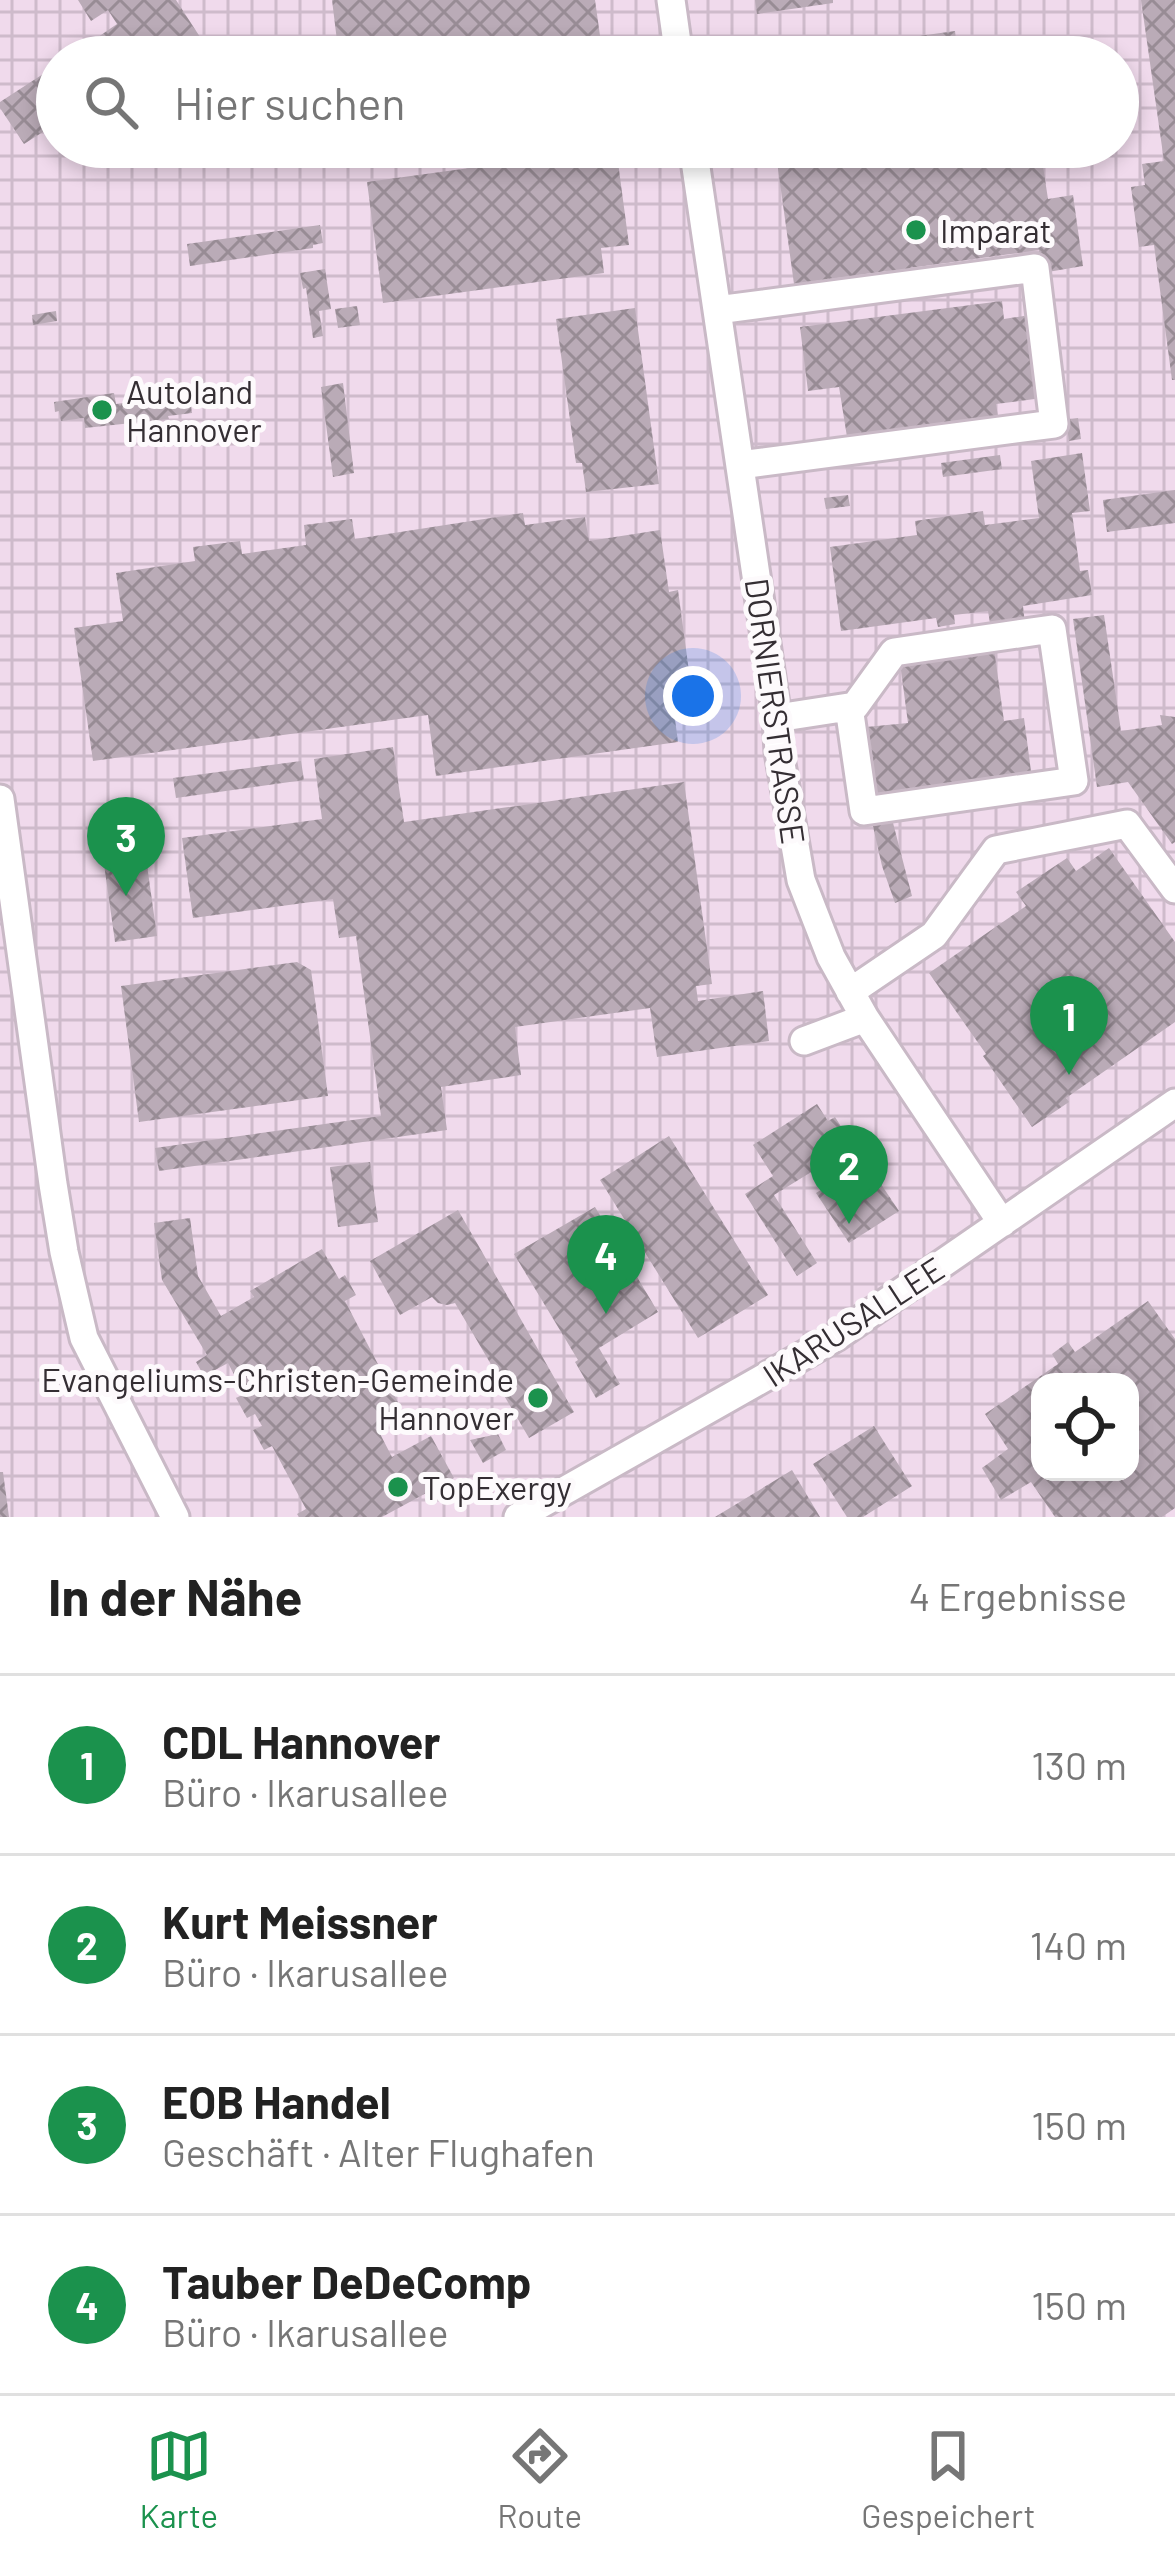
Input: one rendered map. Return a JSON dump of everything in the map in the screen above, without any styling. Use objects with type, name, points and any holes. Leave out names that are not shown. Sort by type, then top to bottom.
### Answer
[{"type":"street","points":[[671,0],[676,36]]},
{"type":"street","name":"DORNIERSTRASSE","points":[[696,168],[777,718],[778,752],[801,880],[831,957],[865,1018],[1002,1223]]},
{"type":"street","points":[[716,310],[1035,268],[1054,424],[740,465]]},
{"type":"street","points":[[777,718],[855,706],[894,652],[1052,629],[1074,781],[864,812],[849,707]]},
{"type":"street","points":[[0,799],[52,1184],[84,1338],[175,1517]]},
{"type":"street","points":[[850,992],[934,935],[996,850],[1127,824],[1175,889]]},
{"type":"street","points":[[804,1041],[865,1018]]},
{"type":"street","name":"IKARUSALLEE","points":[[518,1517],[836,1337],[1175,1103]]},
{"type":"shaded area","points":[[0,0],[1175,0],[1175,1517],[0,1517]]},
{"type":"building","points":[[78,0],[176,0],[199,36],[100,36],[117,24],[108,10],[91,21]]},
{"type":"building","points":[[332,0],[595,0],[600,36],[336,36]]},
{"type":"building","points":[[755,0],[833,0],[833,3],[757,14]]},
{"type":"building","points":[[1141,0],[1175,0],[1175,380],[1154,245],[1139,247],[1131,187],[1145,185],[1142,164],[1164,161]]},
{"type":"building","points":[[955,31],[956,36],[919,36]]},
{"type":"building","points":[[36,79],[36,136],[24,144],[0,102]]},
{"type":"building","points":[[470,168],[619,168],[629,245],[601,248],[604,273],[383,303],[367,182]]},
{"type":"building","points":[[778,168],[1043,168],[1048,199],[1073,195],[1083,266],[1042,273],[1039,250],[910,268],[912,283],[889,286],[887,271],[794,284]]},
{"type":"building","points":[[320,225],[323,243],[313,248],[190,266],[187,244]]},
{"type":"building","points":[[325,269],[331,309],[319,311],[323,336],[313,338],[300,273]]},
{"type":"building","points":[[1002,301],[1004,319],[1030,315],[1042,398],[996,404],[998,416],[847,437],[839,387],[808,391],[800,327]]},
{"type":"building","points":[[357,306],[360,325],[338,328],[335,309]]},
{"type":"building","points":[[635,308],[659,484],[586,492],[582,463],[576,463],[556,319]]},
{"type":"building","points":[[56,311],[57,321],[33,325],[32,315]]},
{"type":"building","points":[[188,383],[192,413],[169,419],[85,428],[84,418],[61,421],[59,411],[55,412],[54,402],[114,393],[116,404],[130,402],[128,391]]},
{"type":"building","points":[[343,383],[354,473],[333,477],[321,387]]},
{"type":"building","points":[[1078,418],[1081,439],[1069,441],[1066,420]]},
{"type":"building","points":[[1082,453],[1090,511],[1072,513],[1080,571],[1088,570],[1092,595],[1023,606],[1025,624],[991,629],[988,611],[954,615],[955,624],[938,627],[936,618],[841,631],[830,547],[917,535],[915,521],[983,511],[985,525],[1039,518],[1031,461]]},
{"type":"building","points":[[1000,455],[1002,469],[943,477],[941,463]]},
{"type":"building","points":[[1175,490],[1175,523],[1107,532],[1103,500]]},
{"type":"building","points":[[848,495],[850,506],[826,509],[824,498]]},
{"type":"building","points":[[523,513],[525,525],[585,517],[589,541],[660,530],[669,592],[678,590],[693,701],[673,704],[678,742],[436,776],[428,715],[93,761],[74,628],[123,621],[116,573],[195,561],[193,547],[240,541],[242,554],[306,545],[304,525],[352,519],[355,539]]},
{"type":"building","points":[[1104,615],[1121,731],[1162,725],[1160,715],[1175,717],[1172,844],[1128,782],[1097,787],[1073,619]]},
{"type":"building","points":[[994,649],[1004,721],[1024,718],[1032,779],[878,800],[866,727],[908,723],[900,663]]},
{"type":"building","points":[[393,747],[404,822],[684,782],[712,984],[696,986],[698,1001],[763,991],[769,1041],[657,1057],[650,1008],[515,1027],[521,1075],[441,1087],[447,1130],[159,1171],[155,1148],[381,1116],[356,936],[339,938],[333,899],[193,918],[182,838],[322,819],[314,759]]},
{"type":"building","points":[[301,761],[304,780],[176,798],[173,778]]},
{"type":"building","points":[[892,819],[912,896],[895,903],[872,822]]},
{"type":"building","points":[[128,843],[129,853],[145,851],[157,936],[115,942],[103,857],[118,855],[117,845]]},
{"type":"building","points":[[1109,848],[1175,942],[1175,1022],[1032,1127],[929,973],[1026,906],[1016,892],[1067,858],[1076,871]]},
{"type":"building","points":[[297,962],[311,970],[328,1096],[139,1122],[121,986]]},
{"type":"building","points":[[817,1104],[828,1121],[835,1117],[842,1128],[835,1132],[847,1148],[854,1144],[899,1211],[849,1243],[816,1193],[832,1183],[821,1166],[774,1195],[817,1263],[797,1276],[745,1194],[773,1176],[753,1145]]},
{"type":"building","points":[[669,1136],[768,1295],[698,1338],[600,1180]]},
{"type":"building","points":[[370,1162],[378,1222],[338,1227],[330,1167]]},
{"type":"building","points":[[595,1207],[658,1312],[599,1348],[620,1384],[596,1398],[514,1254]]},
{"type":"building","points":[[458,1210],[574,1412],[529,1438],[455,1303],[438,1303],[432,1297],[400,1315],[370,1261]]},
{"type":"building","points":[[190,1218],[198,1276],[221,1316],[254,1297],[250,1291],[322,1249],[339,1279],[345,1275],[356,1295],[345,1301],[404,1414],[377,1428],[392,1457],[431,1436],[454,1478],[382,1517],[299,1517],[306,1509],[272,1446],[264,1450],[253,1430],[262,1426],[255,1414],[247,1418],[236,1398],[244,1394],[228,1363],[204,1376],[196,1362],[207,1355],[162,1280],[154,1223]]},
{"type":"building","points":[[1148,1301],[1175,1339],[1175,1508],[1162,1517],[1055,1517],[1031,1482],[1001,1500],[982,1468],[1008,1449],[985,1414],[1031,1382],[1031,1481],[1139,1481],[1139,1373],[1045,1373],[1058,1364],[1052,1354],[1068,1342],[1075,1352]]},
{"type":"building","points":[[874,1426],[912,1486],[863,1517],[847,1517],[813,1464]]},
{"type":"building","points":[[498,1434],[506,1450],[483,1463],[470,1440]]},
{"type":"building","points":[[792,1470],[820,1517],[715,1517],[779,1478]]},
{"type":"building","points":[[3,1472],[9,1517],[0,1517]]},
{"type":"place","name":"Imparat","points":[[916,230]]},
{"type":"place","name":"Autoland Hannover","points":[[102,410]]},
{"type":"place","name":"EOB Handel","points":[[126,896]]},
{"type":"place","name":"CDL Hannover","points":[[1069,1075]]},
{"type":"place","name":"Kurt Meissner","points":[[849,1224]]},
{"type":"place","name":"Tauber DeDeComp","points":[[606,1314]]},
{"type":"place","name":"Evangeliums-Christen-Gemeinde Hannover","points":[[538,1398]]},
{"type":"place","name":"TopExergy","points":[[398,1487]]}]
